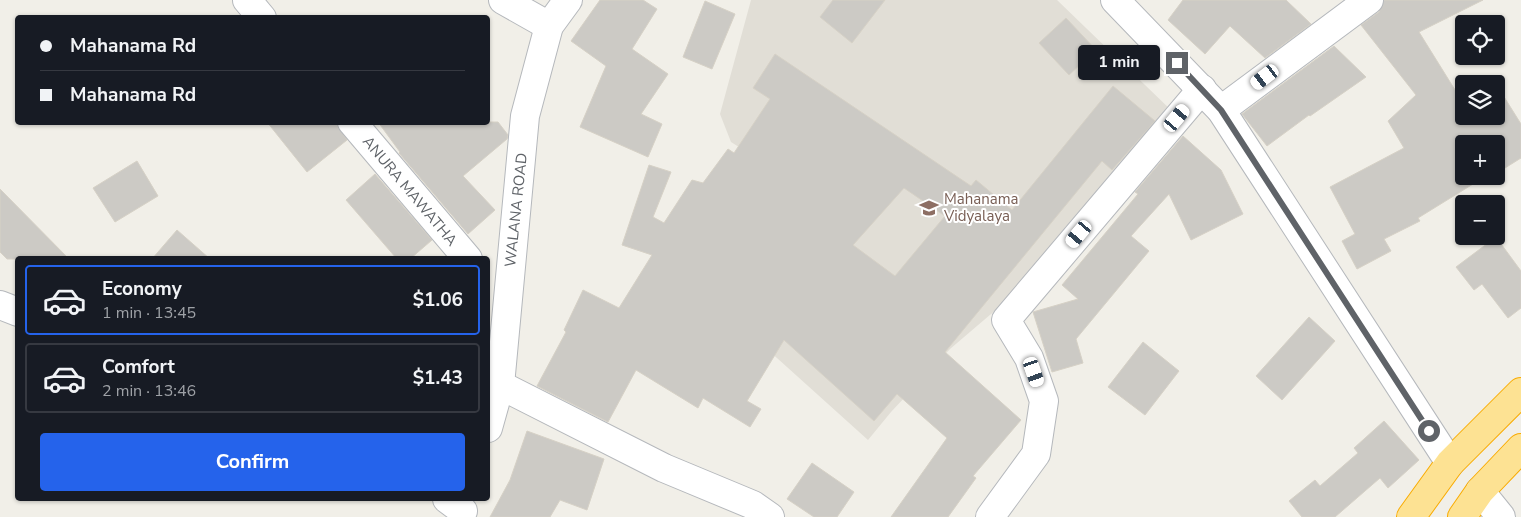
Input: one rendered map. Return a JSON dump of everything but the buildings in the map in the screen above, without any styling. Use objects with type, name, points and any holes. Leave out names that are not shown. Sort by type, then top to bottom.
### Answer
[{"type":"highway","points":[[1410,517],[1450,463],[1521,392]]},
{"type":"highway","points":[[1462,517],[1480,491],[1521,448]]},
{"type":"highway","points":[[1450,463],[1480,491]]},
{"type":"street","points":[[248,0],[260,15]]},
{"type":"street","points":[[503,0],[549,26]]},
{"type":"street","name":"WALANA ROAD","points":[[490,421],[500,385],[506,304],[525,116],[549,26],[568,0]]},
{"type":"street","points":[[1115,0],[1221,110],[1450,463]]},
{"type":"street","points":[[1221,110],[1369,0]]},
{"type":"street","points":[[990,517],[1036,454],[1044,401],[1029,358],[1006,320],[1202,89]]},
{"type":"street","name":"ANURA MAWATHA","points":[[355,125],[465,256]]},
{"type":"street","points":[[490,284],[506,304]]},
{"type":"street","points":[[0,305],[15,311]]},
{"type":"street","points":[[500,385],[664,468],[753,505],[770,517]]},
{"type":"street","points":[[1480,491],[1501,517]]},
{"type":"shaded area","name":"Mahanama Vidyalaya","points":[[751,0],[1057,0],[1174,113],[1039,273],[950,349],[891,412],[868,440],[707,295],[787,177],[731,142],[720,114]]},
{"type":"place","name":"Mahanama Vidyalaya","points":[[929,208]]},
{"type":"route","points":[[1177,63],[1221,110],[1429,431]]}]
